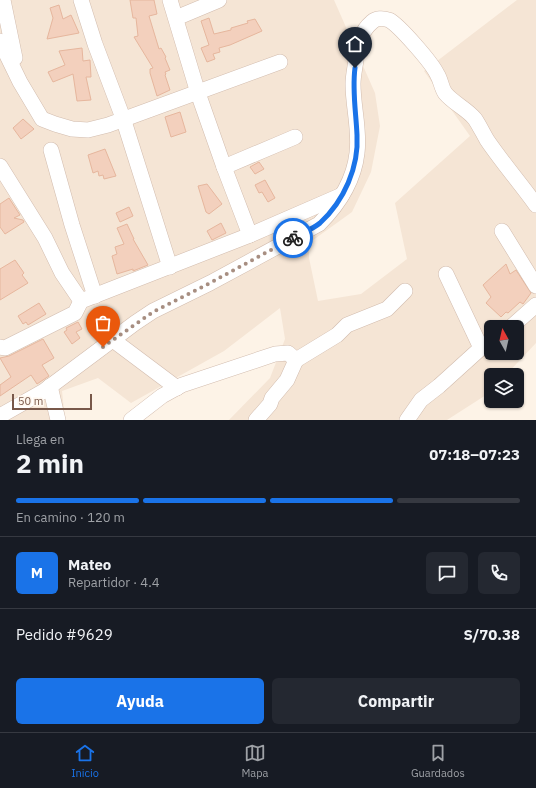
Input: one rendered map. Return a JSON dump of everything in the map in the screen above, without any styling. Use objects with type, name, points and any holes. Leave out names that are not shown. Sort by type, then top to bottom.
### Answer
[{"type":"street","points":[[3,0],[20,82]]},
{"type":"street","points":[[81,0],[95,44],[123,118],[170,268]]},
{"type":"street","points":[[170,0],[198,93],[250,235]]},
{"type":"street","points":[[176,18],[219,0]]},
{"type":"street","points":[[0,416],[50,386],[153,312],[319,224],[333,210],[351,177],[357,154],[353,83],[357,52],[361,35],[367,25],[375,20],[388,20],[395,25],[423,54],[437,73],[442,90],[474,118],[487,140],[536,205]]},
{"type":"street","points":[[0,41],[20,82],[42,119],[72,129],[88,130],[108,125],[123,118],[198,93],[280,62]]},
{"type":"street","points":[[224,167],[296,137]]},
{"type":"street","points":[[51,150],[72,225],[95,296]]},
{"type":"street","points":[[0,166],[45,238],[68,284],[81,301]]},
{"type":"street","points":[[0,347],[5,348],[75,313],[81,301],[170,268],[342,195]]},
{"type":"street","points":[[502,232],[536,286]]},
{"type":"street","points":[[446,274],[484,340]]},
{"type":"street","points":[[256,420],[270,404],[272,398],[287,380],[296,360],[337,335],[347,325],[387,309],[405,291]]},
{"type":"street","points":[[519,320],[536,305]]},
{"type":"street","points":[[113,340],[177,388]]},
{"type":"street","points":[[408,420],[421,400],[484,346]]},
{"type":"street","points":[[131,420],[162,396],[201,378],[275,354],[288,353],[296,360]]},
{"type":"street","points":[[50,386],[58,420]]},
{"type":"shaded area","points":[[0,0],[334,0],[375,93],[380,126],[371,172],[352,212],[309,243],[309,258],[318,301],[361,294],[407,259],[395,203],[470,136],[424,71],[517,0],[536,0],[536,343],[524,356],[524,320],[484,320],[484,360],[520,360],[513,368],[484,368],[484,396],[447,420],[229,420],[270,378],[285,339],[280,308],[224,351],[131,403],[98,378],[62,391],[65,420],[0,420]]},
{"type":"building","points":[[130,0],[154,0],[157,14],[149,16],[159,49],[161,48],[166,57],[165,58],[170,70],[165,72],[165,75],[170,90],[157,96],[150,73],[150,69],[153,68],[134,37],[138,36],[136,18],[133,18]]},
{"type":"building","points":[[59,5],[63,19],[71,15],[79,33],[47,39],[53,18],[50,8]]},
{"type":"building","points":[[209,18],[214,34],[231,30],[231,28],[248,23],[247,21],[255,19],[262,31],[230,45],[219,48],[220,52],[213,54],[215,59],[207,62],[201,48],[209,45],[201,21]]},
{"type":"building","points":[[82,48],[83,61],[90,60],[91,77],[86,77],[91,100],[77,101],[73,74],[53,82],[48,72],[65,65],[59,51]]},
{"type":"building","points":[[180,112],[186,132],[171,137],[165,117]]},
{"type":"building","points":[[23,119],[34,129],[21,139],[13,128]]},
{"type":"building","points":[[105,149],[116,176],[104,179],[103,175],[99,176],[98,171],[93,173],[88,155]]},
{"type":"building","points":[[259,162],[264,169],[255,174],[250,167]]},
{"type":"building","points":[[265,180],[275,198],[268,202],[262,192],[259,193],[255,185]]},
{"type":"building","points":[[207,184],[222,204],[209,214],[206,212],[198,186]]},
{"type":"building","points":[[9,198],[20,215],[14,218],[23,220],[24,222],[5,234],[0,227],[0,204]]},
{"type":"building","points":[[129,207],[133,216],[120,222],[116,213]]},
{"type":"building","points":[[221,223],[226,233],[212,240],[207,231]]},
{"type":"building","points":[[127,224],[133,239],[148,265],[133,271],[133,269],[117,274],[112,256],[117,254],[115,247],[124,244],[117,228]]},
{"type":"building","points":[[15,260],[24,273],[22,275],[28,283],[0,300],[0,269]]},
{"type":"building","points":[[506,264],[510,274],[516,270],[531,293],[523,304],[520,302],[501,317],[486,303],[491,297],[483,285]]},
{"type":"building","points":[[39,303],[46,314],[28,325],[26,322],[23,324],[18,316]]},
{"type":"building","points":[[78,322],[82,329],[76,332],[80,338],[72,344],[64,332],[67,330],[66,328]]},
{"type":"building","points":[[43,339],[54,358],[42,365],[49,376],[37,384],[31,375],[0,396],[0,385],[11,377],[0,358],[9,356]]},
{"type":"way so far","points":[[103,347],[153,312],[293,238]]},
{"type":"route","points":[[293,238],[319,224],[333,210],[341,198],[351,177],[357,154],[353,83],[355,68]]}]
